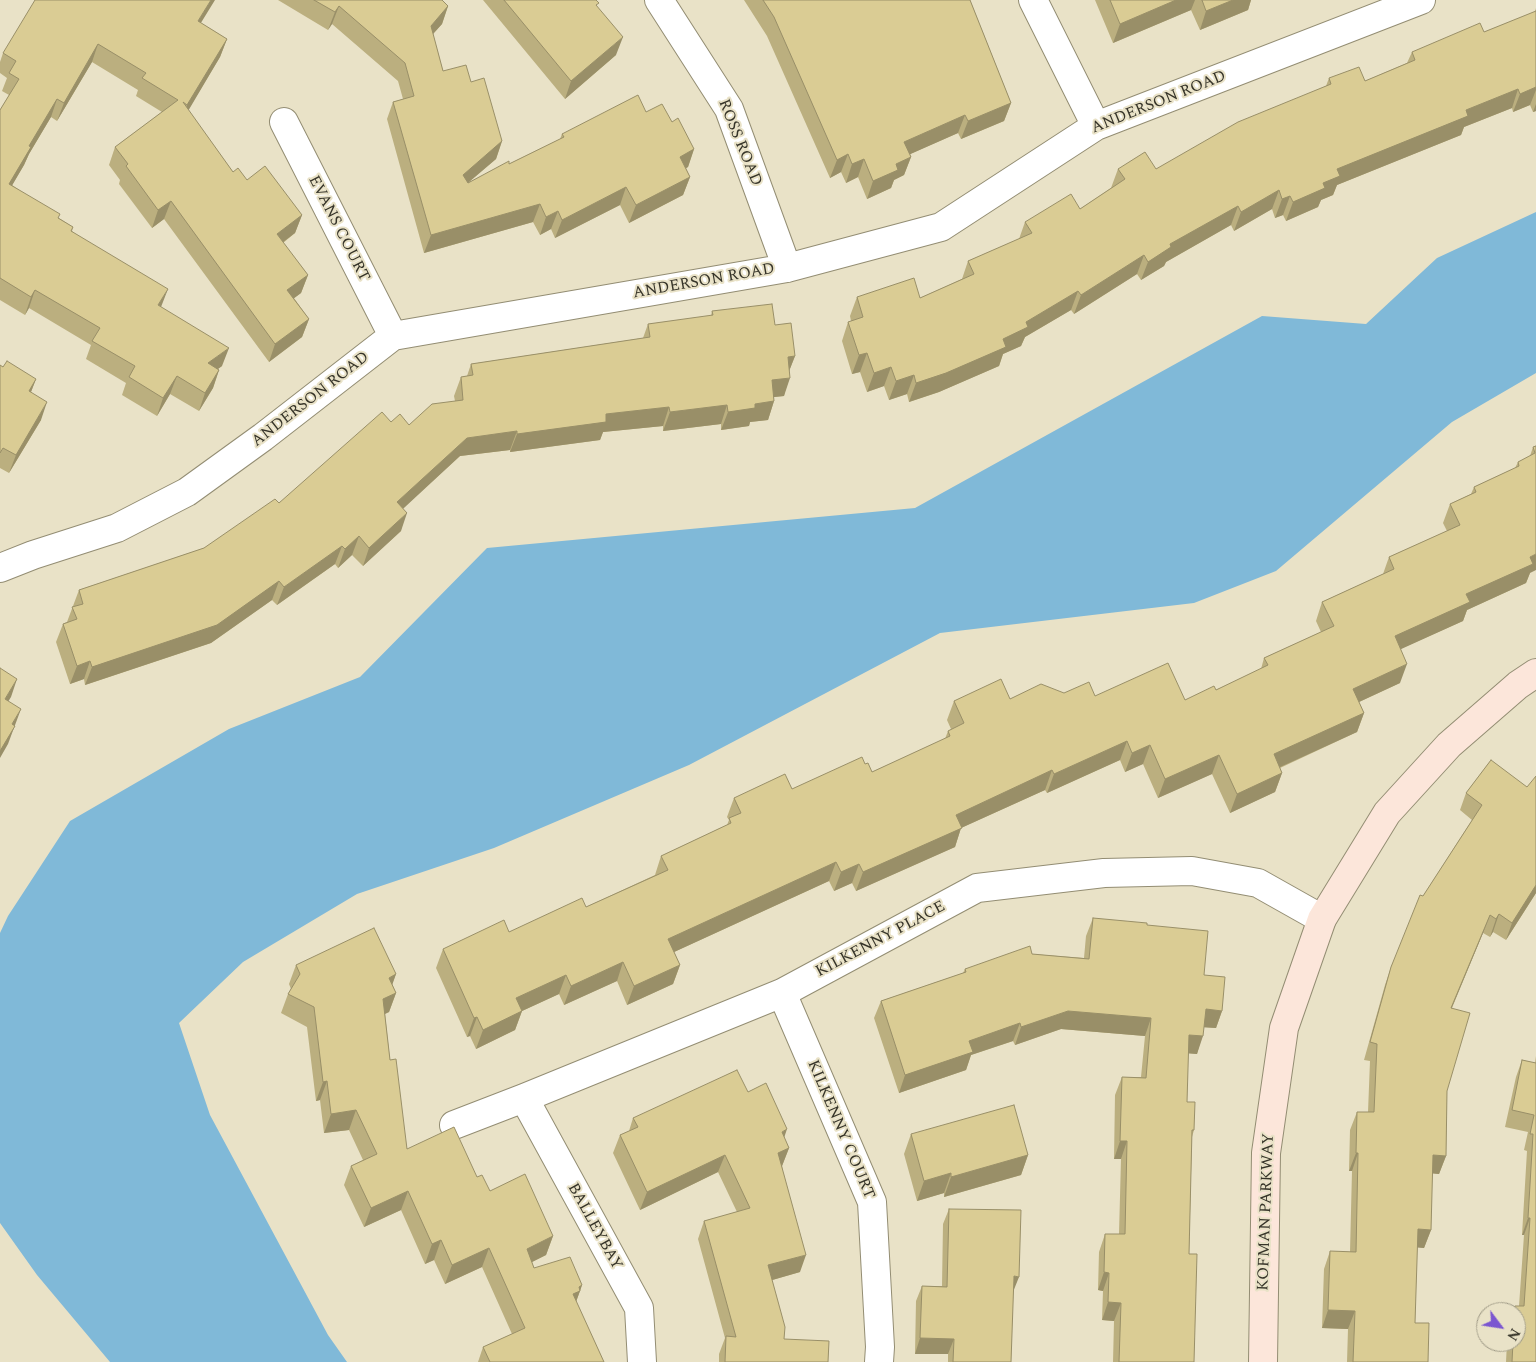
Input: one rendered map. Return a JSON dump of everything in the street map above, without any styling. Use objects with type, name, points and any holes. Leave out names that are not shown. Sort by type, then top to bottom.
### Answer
[{"type":"street","name":"ROSS ROAD","points":[[659,0],[729,109],[787,268]]},
{"type":"street","points":[[1033,0],[1096,126]]},
{"type":"street","name":"ANDERSON ROAD","points":[[0,568],[33,555],[117,528],[187,492],[263,437],[393,336],[787,268],[941,226],[1096,126],[1421,0]]},
{"type":"street","name":"EVANS COURT","points":[[284,122],[393,336]]},
{"type":"street","name":"KOFMAN PARKWAY","points":[[1263,1362],[1266,1153],[1284,1028],[1322,918],[1387,813],[1449,745],[1518,685],[1536,674]]},
{"type":"street","name":"KILKENNY PLACE","points":[[454,1125],[782,993],[977,888],[1104,873],[1192,871],[1258,883],[1322,918]]},
{"type":"street","name":"KILKENNY COURT","points":[[782,993],[872,1202],[880,1347],[879,1362]]},
{"type":"street","name":"BALLEYBAY","points":[[524,1098],[638,1308],[642,1362]]},
{"type":"water","points":[[1536,212],[1536,373],[1452,422],[1276,571],[1194,603],[940,633],[689,765],[494,848],[357,894],[243,962],[179,1023],[210,1115],[328,1335],[347,1362],[110,1362],[37,1275],[0,1223],[0,933],[8,916],[70,821],[229,729],[360,677],[487,548],[915,508],[1262,316],[1366,324],[1437,258]]},
{"type":"building","points":[[35,0],[211,0],[198,21],[227,39],[187,105],[183,102],[233,172],[238,168],[247,180],[265,166],[302,215],[277,234],[308,275],[287,290],[309,319],[275,344],[171,201],[158,210],[126,166],[128,164],[115,147],[178,100],[142,78],[146,73],[98,44],[64,103],[57,99],[9,184],[60,214],[58,218],[73,227],[71,231],[168,289],[158,305],[229,348],[208,363],[219,370],[205,393],[177,376],[163,398],[129,377],[135,366],[92,341],[100,328],[35,290],[31,297],[0,278],[0,110],[19,79],[9,73],[16,61],[3,53]]},
{"type":"building","points":[[314,0],[442,0],[448,6],[431,26],[443,71],[466,65],[471,82],[484,78],[502,141],[463,175],[468,183],[509,161],[509,164],[564,137],[562,134],[638,95],[646,112],[662,104],[672,122],[678,118],[694,149],[680,157],[690,177],[636,205],[626,187],[562,220],[558,211],[546,217],[540,204],[431,235],[393,102],[414,96],[405,63],[339,6],[335,12]]},
{"type":"building","points":[[504,0],[596,0],[599,3],[596,5],[623,37],[571,81]]},
{"type":"building","points":[[763,0],[970,0],[1011,103],[968,121],[965,115],[904,142],[911,157],[896,164],[898,170],[873,181],[864,159],[852,164],[848,154],[837,160],[774,17]]},
{"type":"building","points":[[1110,0],[1176,0],[1120,24]]},
{"type":"building","points":[[1202,0],[1233,0],[1206,11]]},
{"type":"building","points":[[1536,11],[1536,87],[1520,94],[1518,89],[1466,110],[1468,116],[1337,169],[1340,176],[1323,183],[1325,188],[1293,202],[1290,196],[1282,199],[1279,190],[1241,212],[1238,206],[1170,244],[1171,247],[1148,262],[1144,255],[1081,295],[1078,291],[1026,322],[1028,327],[1003,339],[1006,347],[946,373],[916,383],[914,375],[896,381],[891,367],[874,373],[867,353],[859,355],[848,322],[863,317],[857,297],[914,278],[920,298],[974,274],[968,261],[1032,233],[1025,222],[1071,194],[1080,209],[1125,179],[1118,169],[1145,152],[1156,169],[1238,122],[1331,84],[1329,78],[1359,67],[1365,81],[1415,60],[1412,52],[1480,23],[1484,32]]},
{"type":"building","points":[[772,304],[775,325],[791,323],[795,356],[788,357],[790,378],[772,380],[774,401],[755,404],[755,408],[728,412],[727,405],[670,412],[669,407],[606,414],[606,422],[517,434],[517,431],[467,438],[397,502],[407,513],[369,548],[359,536],[345,549],[342,546],[284,587],[279,581],[217,625],[92,667],[90,661],[77,666],[63,624],[77,619],[72,607],[83,604],[79,590],[204,548],[275,499],[279,503],[382,412],[391,422],[400,414],[409,425],[432,404],[463,400],[461,377],[473,375],[471,364],[650,337],[648,324],[713,315],[712,311]]},
{"type":"building","points":[[7,361],[36,379],[29,391],[47,402],[16,455],[3,448],[0,453],[0,365],[3,367]]},
{"type":"building","points":[[1536,446],[1536,554],[1530,557],[1533,564],[1466,594],[1470,602],[1395,636],[1407,664],[1353,689],[1364,713],[1274,754],[1282,773],[1237,794],[1219,755],[1165,779],[1150,745],[1132,753],[1127,741],[1054,774],[1052,770],[956,815],[962,828],[863,872],[859,864],[841,872],[836,862],[668,939],[680,965],[634,986],[623,962],[571,986],[566,975],[516,998],[522,1011],[483,1030],[477,1017],[474,1018],[443,949],[504,920],[509,932],[582,898],[586,907],[668,870],[661,856],[731,823],[729,818],[741,813],[734,798],[785,774],[792,789],[862,757],[865,764],[868,763],[872,772],[950,736],[948,731],[964,723],[954,701],[1001,679],[1010,699],[1041,684],[1064,693],[1089,682],[1095,696],[1168,663],[1185,700],[1214,686],[1216,690],[1268,665],[1264,658],[1334,626],[1322,602],[1394,569],[1389,557],[1460,525],[1450,504],[1476,492],[1474,487],[1519,466],[1518,462],[1535,453],[1533,447]]},
{"type":"building","points":[[0,668],[17,679],[5,699],[21,709],[12,724],[15,726],[0,751]]},
{"type":"building","points":[[1491,760],[1527,787],[1536,776],[1536,885],[1512,923],[1499,914],[1496,919],[1490,915],[1451,1008],[1470,1013],[1447,1091],[1446,1156],[1433,1155],[1431,1230],[1418,1229],[1415,1323],[1429,1323],[1428,1362],[1353,1362],[1355,1311],[1328,1310],[1330,1251],[1356,1252],[1357,1112],[1374,1112],[1377,1044],[1370,1042],[1391,967],[1420,895],[1423,896],[1482,805],[1466,793]]},
{"type":"building","points":[[1093,918],[1208,931],[1204,975],[1225,977],[1222,1011],[1206,1009],[1203,1036],[1189,1035],[1187,1102],[1195,1102],[1194,1130],[1192,1130],[1189,1254],[1197,1254],[1194,1362],[1119,1362],[1121,1303],[1108,1302],[1109,1273],[1104,1272],[1105,1234],[1125,1234],[1127,1141],[1120,1141],[1122,1077],[1146,1078],[1151,1018],[1068,1011],[1021,1027],[1020,1023],[969,1041],[973,1052],[905,1075],[881,1001],[966,972],[965,969],[1030,946],[1032,954],[1089,959]]},
{"type":"building","points":[[374,928],[396,974],[389,978],[396,993],[383,999],[390,1060],[396,1059],[407,1149],[454,1127],[477,1177],[482,1175],[490,1191],[525,1174],[553,1236],[527,1249],[534,1268],[570,1257],[582,1285],[579,1287],[580,1291],[573,1294],[604,1362],[490,1362],[483,1347],[525,1328],[489,1248],[452,1265],[441,1240],[432,1244],[408,1191],[371,1208],[351,1166],[377,1154],[356,1110],[331,1114],[327,1081],[323,1082],[314,1007],[288,994],[300,974],[296,965]]},
{"type":"building","points":[[1522,1060],[1536,1063],[1536,1362],[1512,1362],[1512,1352],[1526,1352],[1526,1302],[1524,1302],[1533,1134],[1530,1134],[1534,1115],[1512,1110]]},
{"type":"building","points":[[737,1070],[748,1092],[766,1083],[787,1129],[782,1132],[789,1148],[778,1153],[806,1255],[768,1265],[785,1327],[784,1339],[829,1341],[828,1362],[725,1362],[726,1336],[736,1337],[704,1221],[750,1208],[725,1155],[647,1192],[620,1135],[638,1127],[633,1118]]},
{"type":"building","points":[[1014,1105],[1028,1155],[951,1177],[951,1173],[924,1181],[911,1134]]},
{"type":"building","points":[[949,1209],[1021,1210],[1019,1277],[1014,1276],[1011,1362],[953,1362],[954,1339],[920,1338],[922,1286],[947,1287]]}]
